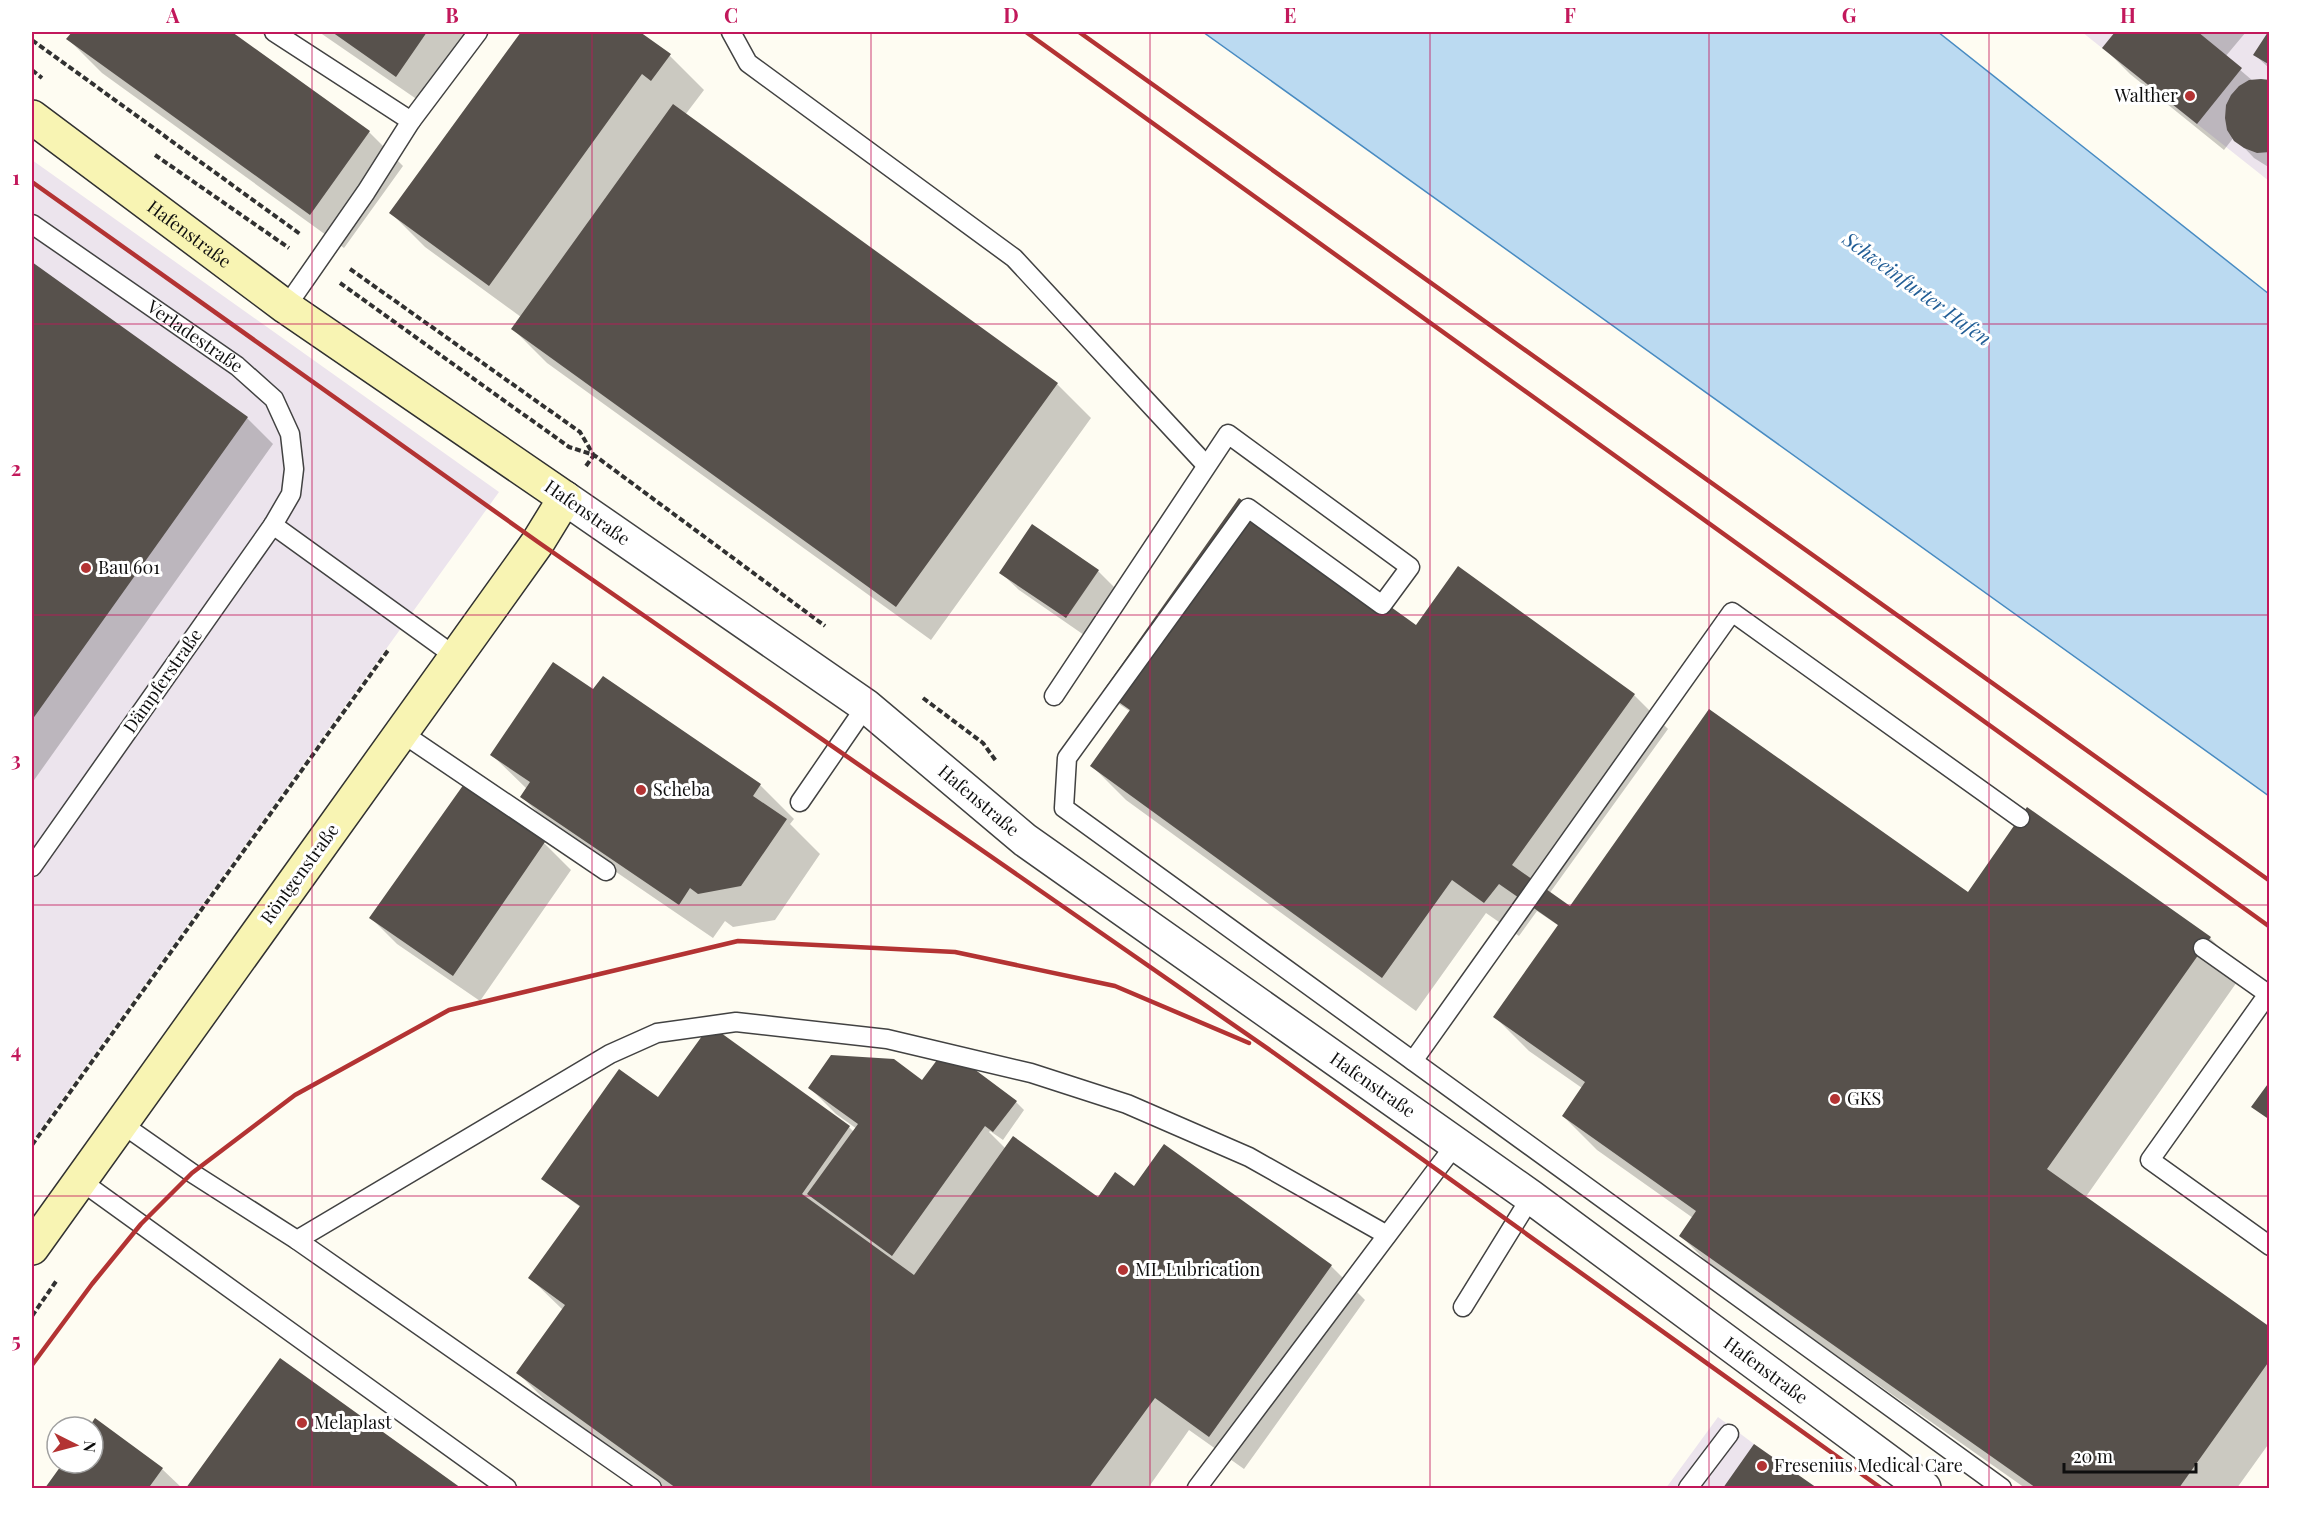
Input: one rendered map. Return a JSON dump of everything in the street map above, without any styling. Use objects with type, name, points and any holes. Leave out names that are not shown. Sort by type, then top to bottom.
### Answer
[{"type":"street","name":"Hafenstraße","points":[[32,117],[286,307],[866,706],[1025,840],[1531,1197],[1923,1488]]},
{"type":"street","name":"Röntgenstraße","points":[[32,1248],[538,543],[565,498]]},
{"type":"lane","points":[[274,32],[411,121]]},
{"type":"lane","points":[[286,307],[366,192],[411,121],[478,32]]},
{"type":"lane","points":[[731,32],[748,63],[1014,258],[1206,465]]},
{"type":"lane","name":"Verladestraße","points":[[32,224],[237,366],[274,399],[290,434],[294,469],[291,494]]},
{"type":"lane","points":[[1054,696],[1228,434],[1410,567],[1382,605],[1248,508],[1067,758],[1065,808],[2002,1488]]},
{"type":"lane","name":"Dämpferstraße","points":[[32,867],[273,525],[291,494]]},
{"type":"lane","points":[[273,525],[456,657]]},
{"type":"lane","points":[[1413,1061],[1732,612],[2020,818]]},
{"type":"lane","points":[[800,802],[866,706]]},
{"type":"lane","points":[[402,734],[606,871]]},
{"type":"lane","points":[[2202,948],[2268,994],[2150,1160],[2270,1246]]},
{"type":"lane","points":[[297,1240],[610,1054],[657,1033],[736,1023],[887,1039],[1031,1073],[1127,1104],[1249,1157],[1387,1235]]},
{"type":"lane","points":[[122,1124],[192,1173],[297,1240],[652,1488]]},
{"type":"lane","points":[[1197,1488],[1455,1145]]},
{"type":"lane","points":[[81,1181],[507,1488]]},
{"type":"lane","points":[[1463,1307],[1531,1197]]},
{"type":"lane","points":[[1688,1488],[1729,1434]]},
{"type":"path","points":[[594,454],[831,630]]},
{"type":"path","points":[[32,1145],[408,622]]},
{"type":"path","points":[[917,693],[983,743]]},
{"type":"shaded area","name":"Walther","points":[[2082,32],[2269,32],[2269,181],[2197,124]]},
{"type":"shaded area","points":[[32,160],[499,492],[32,1141]]},
{"type":"shaded area","points":[[1718,1417],[1754,1444],[1817,1488],[1666,1488]]},
{"type":"water","name":"Schweinfurter Hafen","points":[[1203,32],[1938,32],[2269,294],[2269,796]]},
{"type":"building","points":[[72,32],[232,32],[370,131],[310,215],[66,39]]},
{"type":"building","points":[[332,32],[427,32],[396,77]]},
{"type":"building","points":[[521,32],[640,32],[671,54],[651,81],[642,74],[489,286],[389,213]]},
{"type":"building","name":"Walther","points":[[2115,32],[2198,32],[2242,68],[2197,124],[2102,48]]},
{"type":"building","points":[[2268,32],[2270,33],[2270,65],[2253,55]]},
{"type":"building","points":[[2249,80],[2270,80],[2270,152],[2257,153],[2234,141],[2227,130],[2225,118],[2226,105],[2239,86]]},
{"type":"building","points":[[673,104],[1058,383],[896,607],[511,329]]},
{"type":"building","name":"Bau 601","points":[[32,262],[248,417],[32,720]]},
{"type":"building","name":"GKS","points":[[1239,498],[1416,625],[1458,566],[1635,694],[1512,865],[1570,906],[1709,709],[1968,892],[2027,807],[2211,937],[2047,1169],[2270,1327],[2270,1360],[2179,1488],[2036,1488],[1679,1236],[1696,1211],[1562,1116],[1585,1082],[1493,1017],[1558,925],[1499,884],[1484,903],[1452,880],[1382,978],[1090,766],[1130,710],[1103,691]]},
{"type":"building","points":[[1032,524],[1099,570],[1066,618],[999,573]]},
{"type":"building","name":"Scheba","points":[[553,662],[593,689],[603,676],[761,784],[753,796],[787,819],[741,886],[698,894],[690,888],[679,905],[520,797],[530,782],[490,755]]},
{"type":"building","points":[[464,784],[545,842],[453,976],[369,918]]},
{"type":"building","name":"ML Lubrication","points":[[710,1025],[850,1126],[802,1194],[914,1275],[1013,1136],[1098,1197],[1115,1172],[1134,1186],[1164,1144],[1332,1265],[1209,1437],[1155,1398],[1089,1488],[676,1488],[516,1373],[565,1305],[528,1278],[580,1206],[541,1179],[619,1069],[658,1097]]},
{"type":"building","points":[[946,1048],[1017,1101],[993,1132],[985,1126],[892,1256],[807,1194],[858,1124],[808,1088],[831,1055],[894,1059],[922,1080]]},
{"type":"building","points":[[2270,1081],[2270,1120],[2251,1107]]},
{"type":"building","name":"Melaplast","points":[[280,1358],[461,1488],[186,1488]]},
{"type":"building","points":[[105,1425],[163,1468],[150,1486],[154,1488],[45,1488],[54,1475],[105,1475]]},
{"type":"building","name":"Fresenius Medical Care","points":[[1754,1444],[1817,1488],[1723,1488]]},
{"type":"railway","points":[[1026,32],[2270,927]]},
{"type":"railway","points":[[1079,32],[2270,881]]},
{"type":"railway","points":[[32,182],[538,542],[1274,1053],[1881,1488]]},
{"type":"railway","points":[[32,1365],[92,1284],[141,1224],[192,1173],[295,1095],[449,1010],[738,941],[955,952],[1115,986],[1249,1043]]},
{"type":"place","name":"Walther","points":[[2190,96]]},
{"type":"place","name":"Bau 601","points":[[86,568]]},
{"type":"place","name":"Scheba","points":[[641,790]]},
{"type":"place","name":"GKS","points":[[1835,1099]]},
{"type":"place","name":"ML Lubrication","points":[[1123,1270]]},
{"type":"place","name":"Melaplast","points":[[302,1423]]},
{"type":"place","name":"Fresenius Medical Care","points":[[1762,1466]]}]
